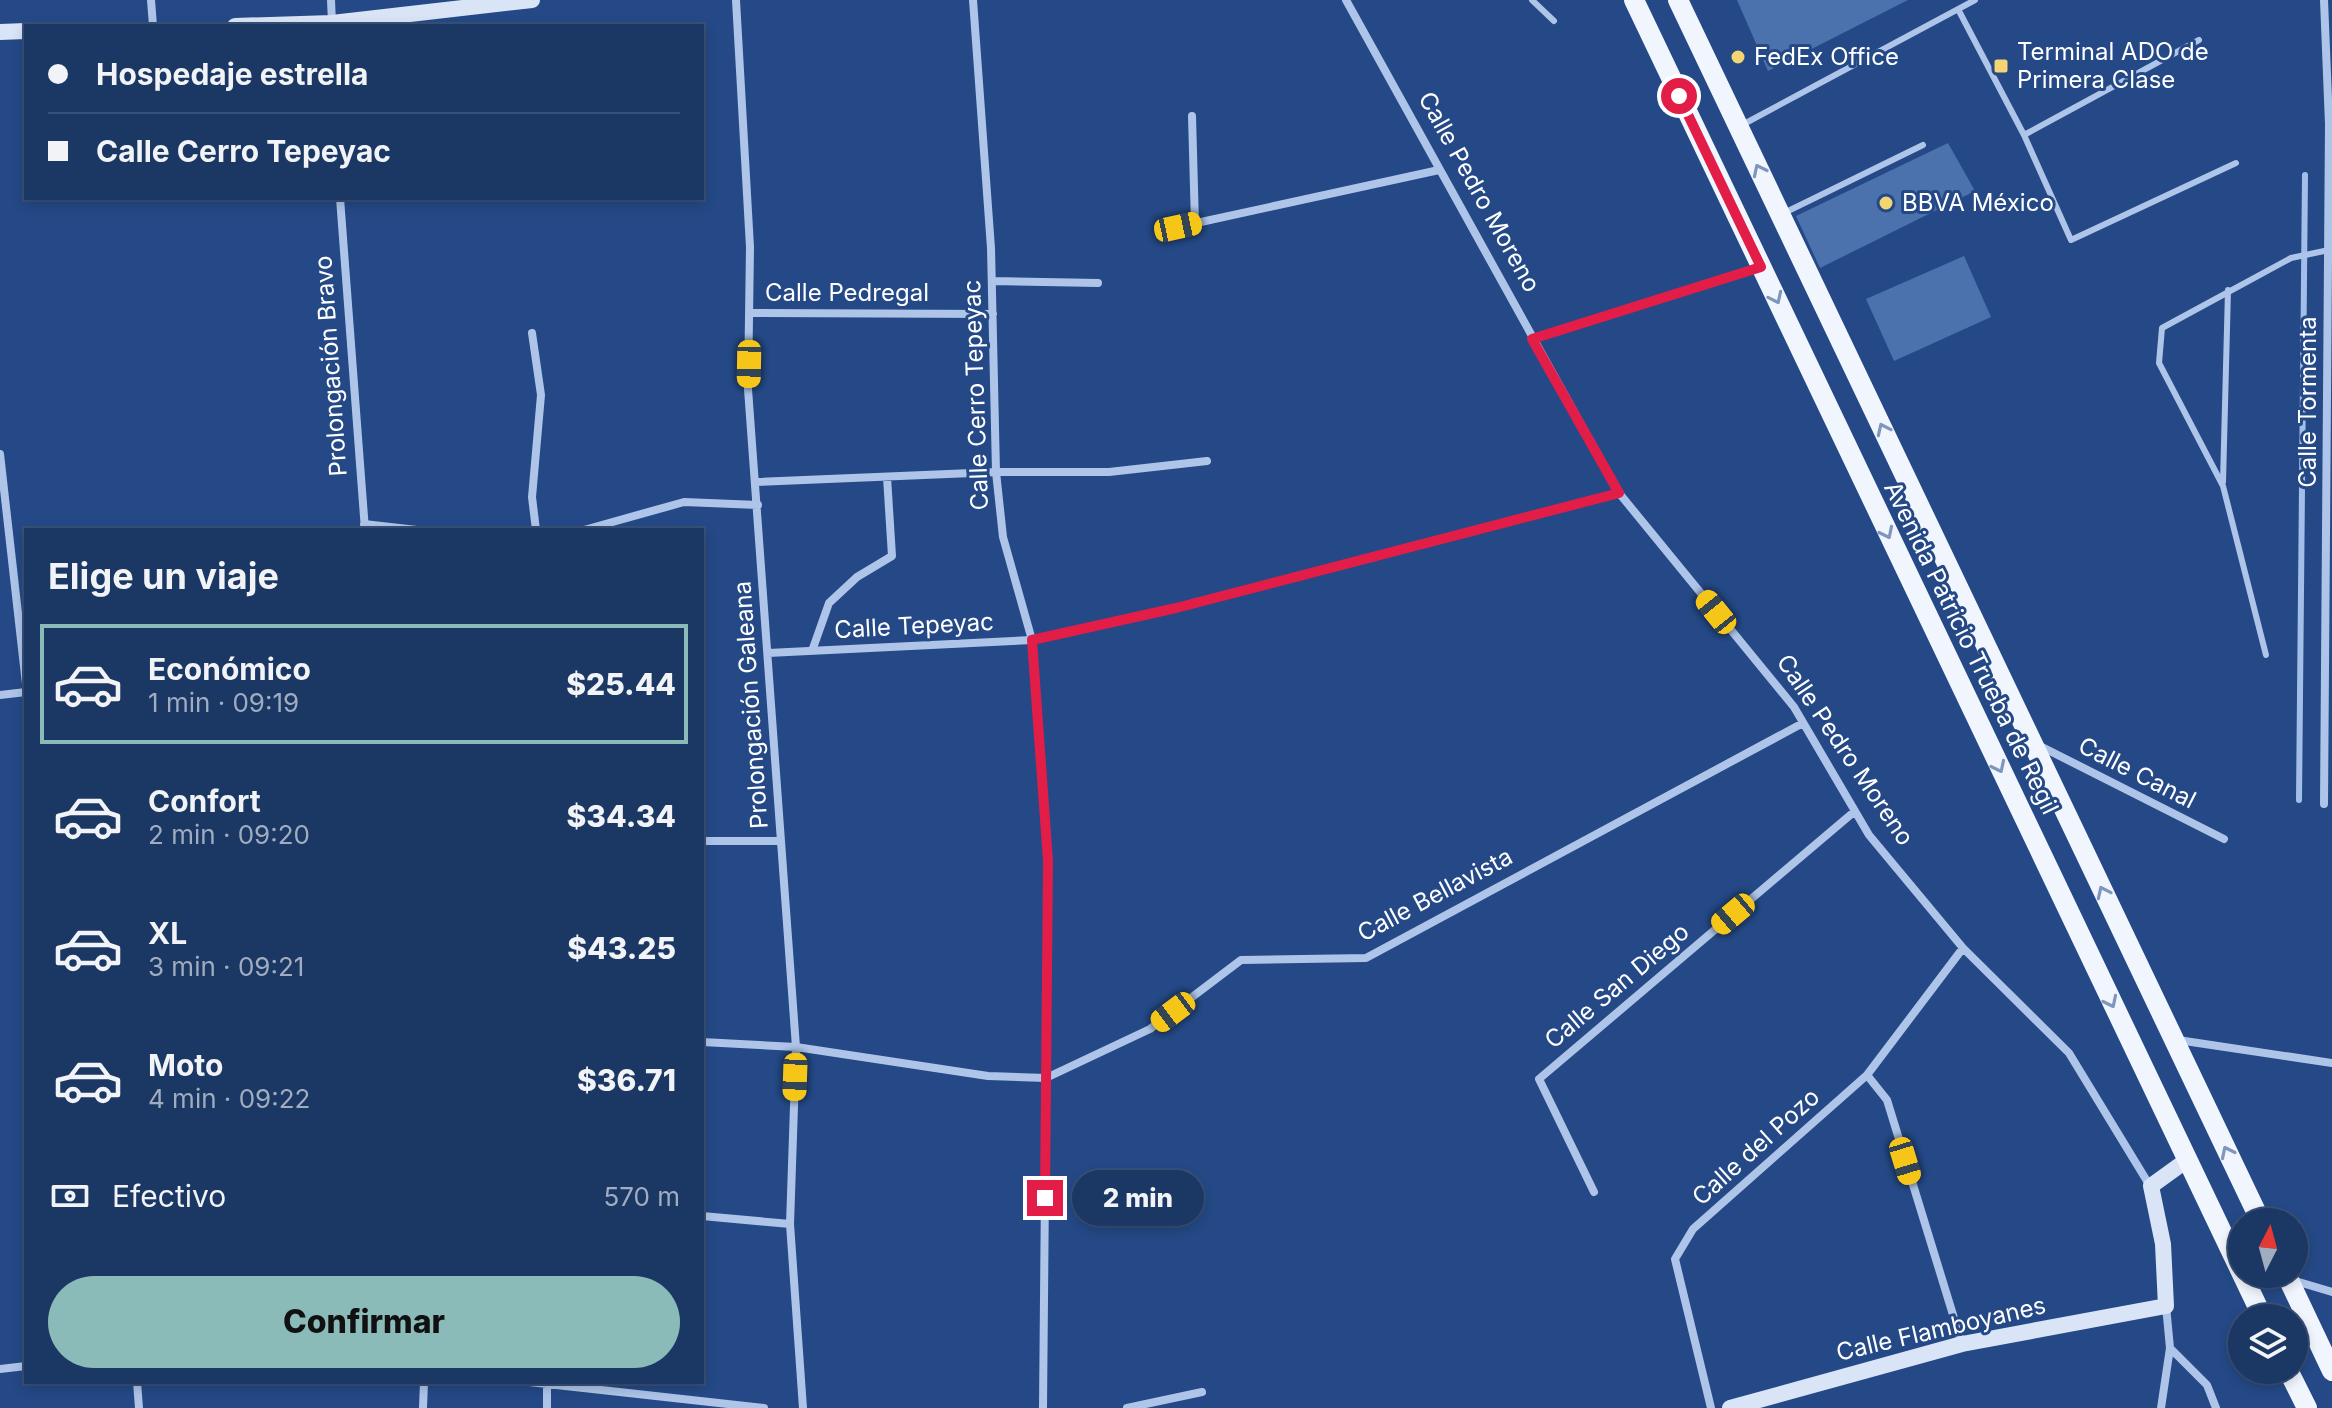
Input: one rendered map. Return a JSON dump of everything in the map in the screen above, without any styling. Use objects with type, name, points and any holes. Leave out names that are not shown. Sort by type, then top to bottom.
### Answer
[{"type":"main road","name":"Avenida Patricio Trueba de Regil","points":[[1634,0],[2256,1304]]},
{"type":"main road","name":"Avenida Patricio Trueba de Regil","points":[[1678,0],[2254,1208]]},
{"type":"main road","points":[[2293,1288],[2332,1371]]},
{"type":"main road","points":[[2295,1384],[2307,1408]]},
{"type":"street","points":[[151,0],[153,24]]},
{"type":"street","points":[[331,0],[332,24]]},
{"type":"street","points":[[340,24],[532,0]]},
{"type":"street","name":"Prolongación Galeana","points":[[736,0],[750,247],[748,389],[796,1047],[790,1224],[803,1408]]},
{"type":"street","name":"Calle Cerro Tepeyac","points":[[973,0],[992,281],[996,472],[1003,537],[1032,640],[1048,861],[1043,1408]]},
{"type":"street","name":"Calle Pedro Moreno","points":[[1346,0],[1619,493],[1803,723],[1869,835],[1963,948],[2069,1053],[2151,1186],[2163,1244],[2170,1348],[2161,1408]]},
{"type":"street","name":"Calle Tormenta","points":[[2324,0],[2330,124],[2324,804]]},
{"type":"street","points":[[0,32],[24,31]]},
{"type":"street","points":[[1192,116],[1195,224]]},
{"type":"street","points":[[1178,227],[1439,170]]},
{"type":"street","name":"Prolongación Bravo","points":[[340,200],[364,527]]},
{"type":"street","points":[[1532,339],[1761,267]]},
{"type":"street","points":[[992,281],[1098,283]]},
{"type":"street","name":"Calle Pedregal","points":[[749,313],[993,314]]},
{"type":"street","points":[[532,333],[541,395],[532,497],[536,528]]},
{"type":"street","points":[[0,454],[24,666]]},
{"type":"street","points":[[756,482],[996,472],[1109,472],[1207,461]]},
{"type":"street","points":[[812,651],[829,603],[857,577],[892,556],[887,477]]},
{"type":"street","name":"Calle Tepeyac","points":[[768,653],[1032,640],[1176,608],[1619,493]]},
{"type":"street","points":[[591,528],[684,502],[758,505]]},
{"type":"street","points":[[0,695],[24,692]]},
{"type":"street","name":"Calle Bellavista","points":[[704,1042],[796,1047],[988,1076],[1046,1078],[1150,1029],[1241,960],[1366,958],[1803,723]]},
{"type":"street","name":"Calle Canal","points":[[2032,742],[2224,839]]},
{"type":"street","name":"Calle San Diego","points":[[1594,1192],[1539,1079],[1855,811]]},
{"type":"street","points":[[704,841],[780,841]]},
{"type":"street","name":"Calle del Pozo","points":[[1711,1408],[1675,1259],[1693,1229],[1867,1075],[1963,948]]},
{"type":"street","points":[[2173,1039],[2332,1063]]},
{"type":"street","points":[[1867,1075],[1887,1100],[1962,1344]]},
{"type":"street","points":[[2151,1186],[2187,1160]]},
{"type":"street","points":[[704,1216],[790,1224]]},
{"type":"street","points":[[2308,1283],[2332,1292]]},
{"type":"street","name":"Calle Flamboyanes","points":[[1730,1408],[1962,1344],[2166,1306]]},
{"type":"street","points":[[2170,1348],[2207,1385],[2216,1408]]},
{"type":"street","points":[[0,1369],[24,1366]]},
{"type":"street","points":[[137,1384],[139,1408]]},
{"type":"street","points":[[423,1408],[424,1384]]},
{"type":"street","points":[[547,1384],[547,1408]]},
{"type":"street","points":[[556,1384],[764,1408]]},
{"type":"street","points":[[1127,1408],[1202,1392]]},
{"type":"lane","points":[[1532,0],[1554,21]]},
{"type":"lane","points":[[1738,128],[1975,0]]},
{"type":"lane","points":[[1959,11],[2024,135],[2071,240],[2236,163]]},
{"type":"lane","points":[[2024,135],[2199,40]]},
{"type":"lane","points":[[1781,215],[1923,145]]},
{"type":"lane","points":[[2266,655],[2223,486],[2159,363],[2162,328],[2291,258],[2329,250]]},
{"type":"lane","points":[[2223,486],[2228,290]]},
{"type":"building","points":[[1737,0],[1908,0],[1768,71]]},
{"type":"building","name":"BBVA México","points":[[1948,143],[1975,191],[1820,268],[1796,216]]},
{"type":"building","points":[[1964,256],[1991,317],[1894,361],[1866,299]]},
{"type":"waterway","points":[[2299,800],[2305,175]]},
{"type":"place","name":"FedEx Office","points":[[1738,57]]},
{"type":"place","name":"Terminal ADO de Primera Clase","points":[[2001,66]]},
{"type":"place","name":"BBVA México","points":[[1886,203]]},
{"type":"route","points":[[1045,1198],[1048,861],[1042,743],[1032,640],[1176,608],[1619,493],[1532,339],[1761,267],[1679,96]]}]
